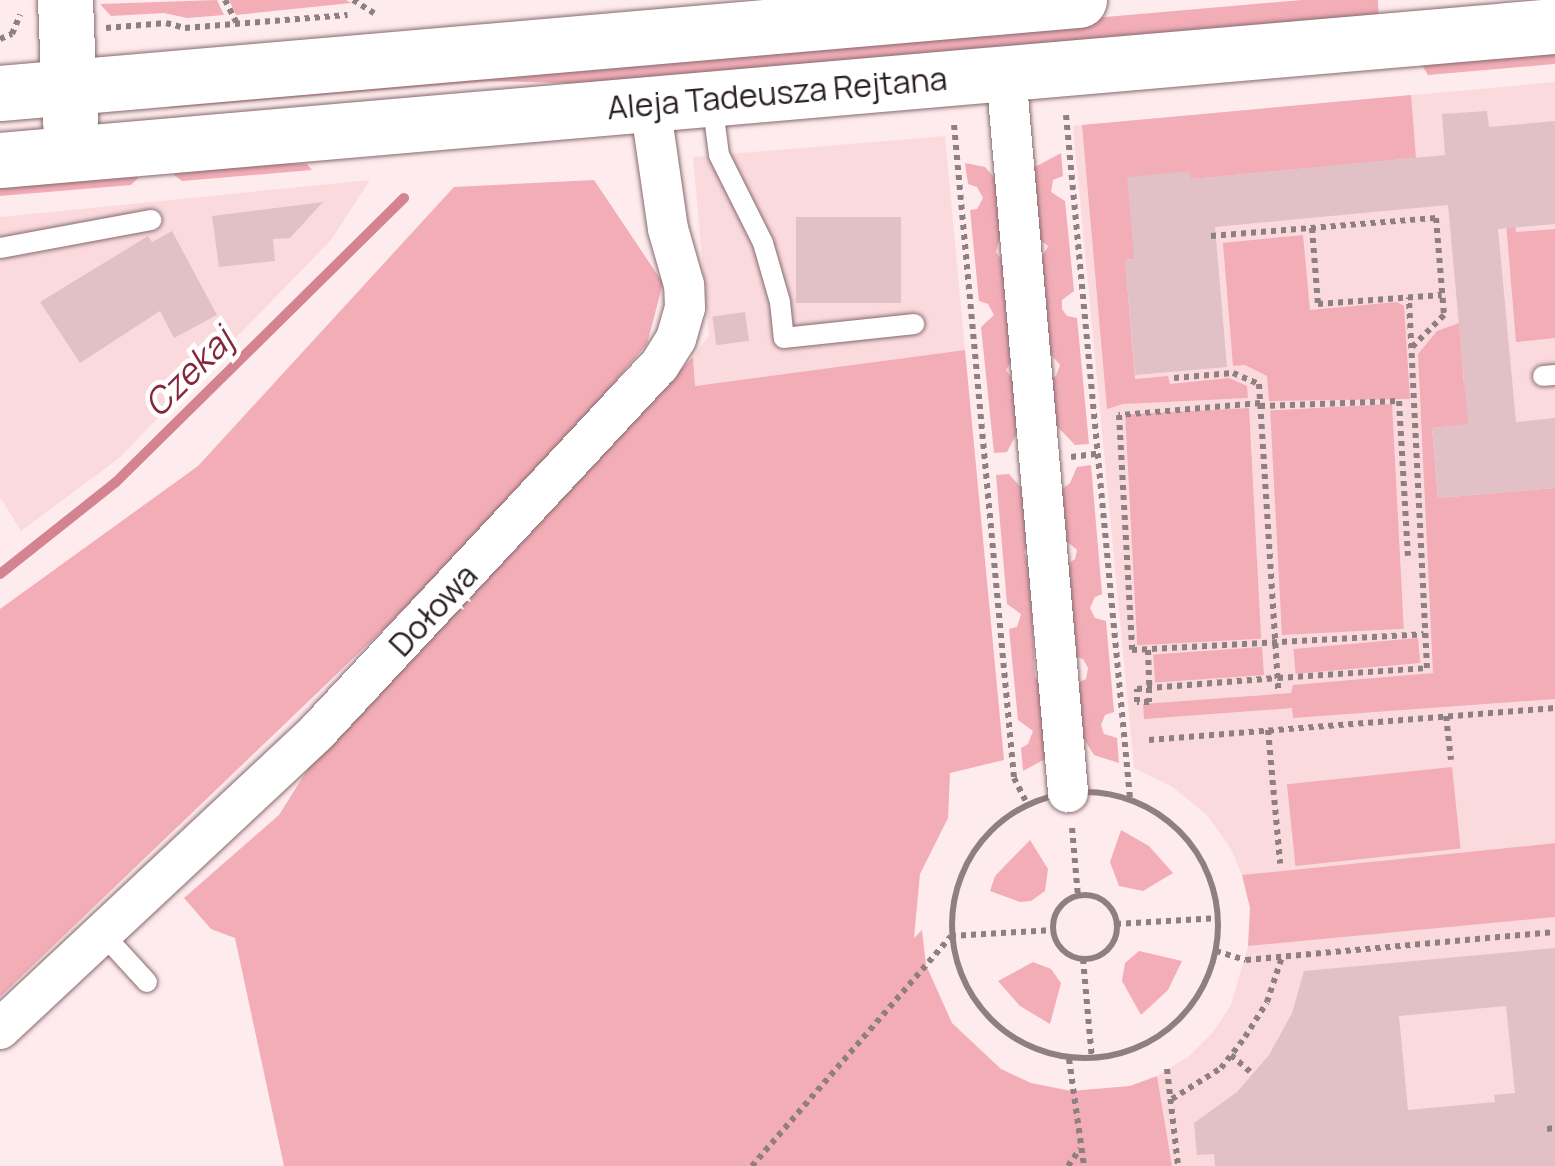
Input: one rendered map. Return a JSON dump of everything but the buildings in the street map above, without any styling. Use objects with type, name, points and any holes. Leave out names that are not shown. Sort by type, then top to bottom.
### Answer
[{"type":"main road","name":"Aleja Tadeusza Rejtana","points":[[0,93],[794,12],[1079,0]]},
{"type":"main road","points":[[72,154],[67,87],[86,14]]},
{"type":"main road","name":"Aleja Tadeusza Rejtana","points":[[0,160],[1555,26]]},
{"type":"street","points":[[1006,73],[1068,792]]},
{"type":"street","name":"Dołowa","points":[[0,1030],[319,730],[660,366],[676,338],[684,308],[684,285],[668,229],[650,104]]},
{"type":"lane","points":[[712,98],[714,141],[764,243],[780,302],[784,338],[914,324]]},
{"type":"lane","points":[[0,248],[151,220]]},
{"type":"lane","points":[[104,934],[148,982]]},
{"type":"path","points":[[224,0],[236,22]]},
{"type":"path","points":[[352,0],[374,13]]},
{"type":"path","points":[[86,14],[236,22],[393,12]]},
{"type":"path","points":[[0,39],[12,34]]},
{"type":"path","points":[[1066,115],[1130,798]]},
{"type":"path","points":[[954,125],[1014,778],[1027,804]]},
{"type":"path","points":[[1211,236],[1436,218],[1444,315],[1411,347]]},
{"type":"path","points":[[1312,228],[1318,304],[1442,294]]},
{"type":"path","points":[[1148,650],[1149,688],[1150,702],[1138,702],[1136,689],[1154,688],[1172,686],[1207,684],[1278,678],[1427,668],[1409,297]]},
{"type":"path","points":[[1174,378],[1233,372],[1259,384],[1278,689]]},
{"type":"path","points":[[1408,556],[1399,402],[1260,404],[1119,416],[1132,650],[1424,634]]},
{"type":"path","points":[[1149,740],[1555,708]]},
{"type":"path","points":[[1446,716],[1451,760]]},
{"type":"path","points":[[1268,730],[1280,864]]},
{"type":"path","points":[[1100,791],[1130,798],[1164,817],[1192,845],[1211,879],[1219,918],[1216,951],[1205,985],[1185,1014],[1158,1038],[1126,1053],[1092,1060],[1034,1049],[1002,1031],[976,1005],[959,972],[951,936],[954,896],[968,858],[994,827],[1027,804],[1068,792],[1100,791]]},
{"type":"path","points":[[1068,792],[1078,896]]},
{"type":"path","points":[[1078,896],[1101,899],[1116,924],[1116,935],[1104,953],[1083,958],[1063,950],[1054,930],[1057,911],[1078,896]]},
{"type":"path","points":[[1116,924],[1219,918]]},
{"type":"path","points":[[752,1166],[951,936],[1054,930]]},
{"type":"path","points":[[1216,951],[1246,960],[1555,932]]},
{"type":"path","points":[[1172,1099],[1221,1068],[1267,1002],[1282,957]]},
{"type":"path","points":[[1083,958],[1092,1060]]},
{"type":"path","points":[[1231,1055],[1254,1075]]},
{"type":"path","points":[[1069,1058],[1084,1166]]},
{"type":"path","points":[[1167,1070],[1178,1166]]},
{"type":"path","points":[[1068,1166],[1080,1149]]},
{"type":"shaded area","points":[[217,0],[224,15],[187,18],[164,13],[111,16],[100,4]]},
{"type":"shaded area","points":[[229,0],[346,0],[351,3],[236,15]]},
{"type":"shaded area","points":[[1302,0],[1378,0],[1379,22],[639,85],[490,81],[169,108],[169,98]]},
{"type":"shaded area","points":[[1555,52],[1555,64],[1428,75],[1422,65]]},
{"type":"shaded area","points":[[1555,82],[1555,843],[1242,875],[1231,849],[1207,815],[1171,786],[1134,768],[1073,126]]},
{"type":"shaded area","points":[[1411,95],[1416,158],[1191,179],[1142,258],[1125,260],[1135,379],[1168,376],[1170,384],[1229,378],[1247,386],[1248,398],[1123,404],[1107,409],[1082,125]]},
{"type":"shaded area","points":[[945,136],[965,350],[694,386],[693,357],[709,335],[693,157]]},
{"type":"shaded area","points":[[1061,153],[1063,176],[1053,180],[1051,192],[1065,201],[1074,291],[1062,300],[1062,309],[1067,316],[1077,318],[1089,444],[1075,445],[1056,425],[1047,380],[1056,376],[1060,365],[1050,353],[1040,261],[1048,246],[1034,235],[1031,177],[1035,167]]},
{"type":"shaded area","points":[[965,163],[985,167],[1003,187],[1007,237],[999,241],[996,252],[1004,263],[1014,357],[1006,370],[1014,381],[1018,431],[1007,452],[994,453],[981,327],[994,315],[988,304],[979,301],[970,210],[977,209],[983,198],[977,187],[968,184]]},
{"type":"shaded area","points":[[174,164],[307,164],[312,170],[182,181],[174,175]]},
{"type":"shaded area","points":[[137,167],[138,178],[131,185],[0,196],[0,179]]},
{"type":"shaded area","points":[[370,180],[331,240],[118,459],[21,531],[0,497],[0,217]]},
{"type":"shaded area","points":[[594,180],[663,283],[647,344],[545,464],[390,623],[0,997],[0,609],[198,466],[454,187]]},
{"type":"shaded area","points":[[1514,210],[1516,232],[1555,229],[1555,338],[1516,342],[1505,211]]},
{"type":"shaded area","points":[[1303,235],[1310,310],[1397,302],[1404,306],[1410,399],[1269,401],[1267,376],[1245,365],[1233,366],[1223,243]]},
{"type":"shaded area","points":[[1459,323],[1464,384],[1499,421],[1432,428],[1438,498],[1555,488],[1555,699],[1293,718],[1292,708],[1144,719],[1143,704],[1291,693],[1293,685],[1433,673],[1418,354],[1437,331]]},
{"type":"shaded area","points":[[965,350],[1004,760],[950,773],[948,818],[920,874],[914,938],[922,930],[926,965],[952,1023],[1001,1069],[1031,1083],[1071,1091],[1130,1086],[1157,1076],[1172,1166],[284,1166],[235,938],[211,929],[184,898],[279,815],[314,759],[693,357],[695,386]]},
{"type":"shaded area","points":[[1392,404],[1404,629],[1282,635],[1270,410]]},
{"type":"shaded area","points":[[1249,408],[1261,639],[1137,645],[1125,414]]},
{"type":"shaded area","points":[[1091,465],[1102,594],[1095,597],[1090,608],[1095,618],[1106,621],[1114,712],[1105,715],[1101,725],[1104,734],[1117,738],[1119,763],[1094,755],[1082,736],[1077,683],[1086,679],[1088,668],[1083,659],[1074,656],[1066,565],[1075,559],[1077,550],[1063,538],[1059,492],[1070,483],[1077,467]]},
{"type":"shaded area","points":[[1009,474],[1024,491],[1030,543],[1024,552],[1030,566],[1035,677],[1040,684],[1047,758],[1023,771],[1021,748],[1028,744],[1033,731],[1018,720],[1009,629],[1017,627],[1021,614],[1007,604],[996,475]]},
{"type":"shaded area","points":[[1418,638],[1420,663],[1296,674],[1293,649]]},
{"type":"shaded area","points":[[1262,647],[1264,675],[1155,683],[1153,655]]},
{"type":"shaded area","points":[[1452,767],[1461,849],[1295,866],[1287,784]]},
{"type":"shaded area","points":[[1121,830],[1149,846],[1173,873],[1143,891],[1119,886],[1110,862]]},
{"type":"shaded area","points":[[1030,840],[1048,869],[1045,891],[1031,901],[1020,902],[990,891],[995,876]]},
{"type":"shaded area","points":[[1555,843],[1555,917],[1248,946],[1250,908],[1242,875]]},
{"type":"shaded area","points":[[1555,917],[1555,1166],[1172,1166],[1157,1076],[1189,1056],[1213,1032],[1231,1005],[1248,946]]},
{"type":"shaded area","points":[[1139,951],[1182,961],[1168,990],[1141,1015],[1122,981],[1125,963]]},
{"type":"shaded area","points":[[1033,962],[1051,969],[1061,983],[1050,1024],[1020,1006],[998,981]]},
{"type":"waterway","name":"Czekaj","points":[[0,574],[115,483],[404,198]]}]
